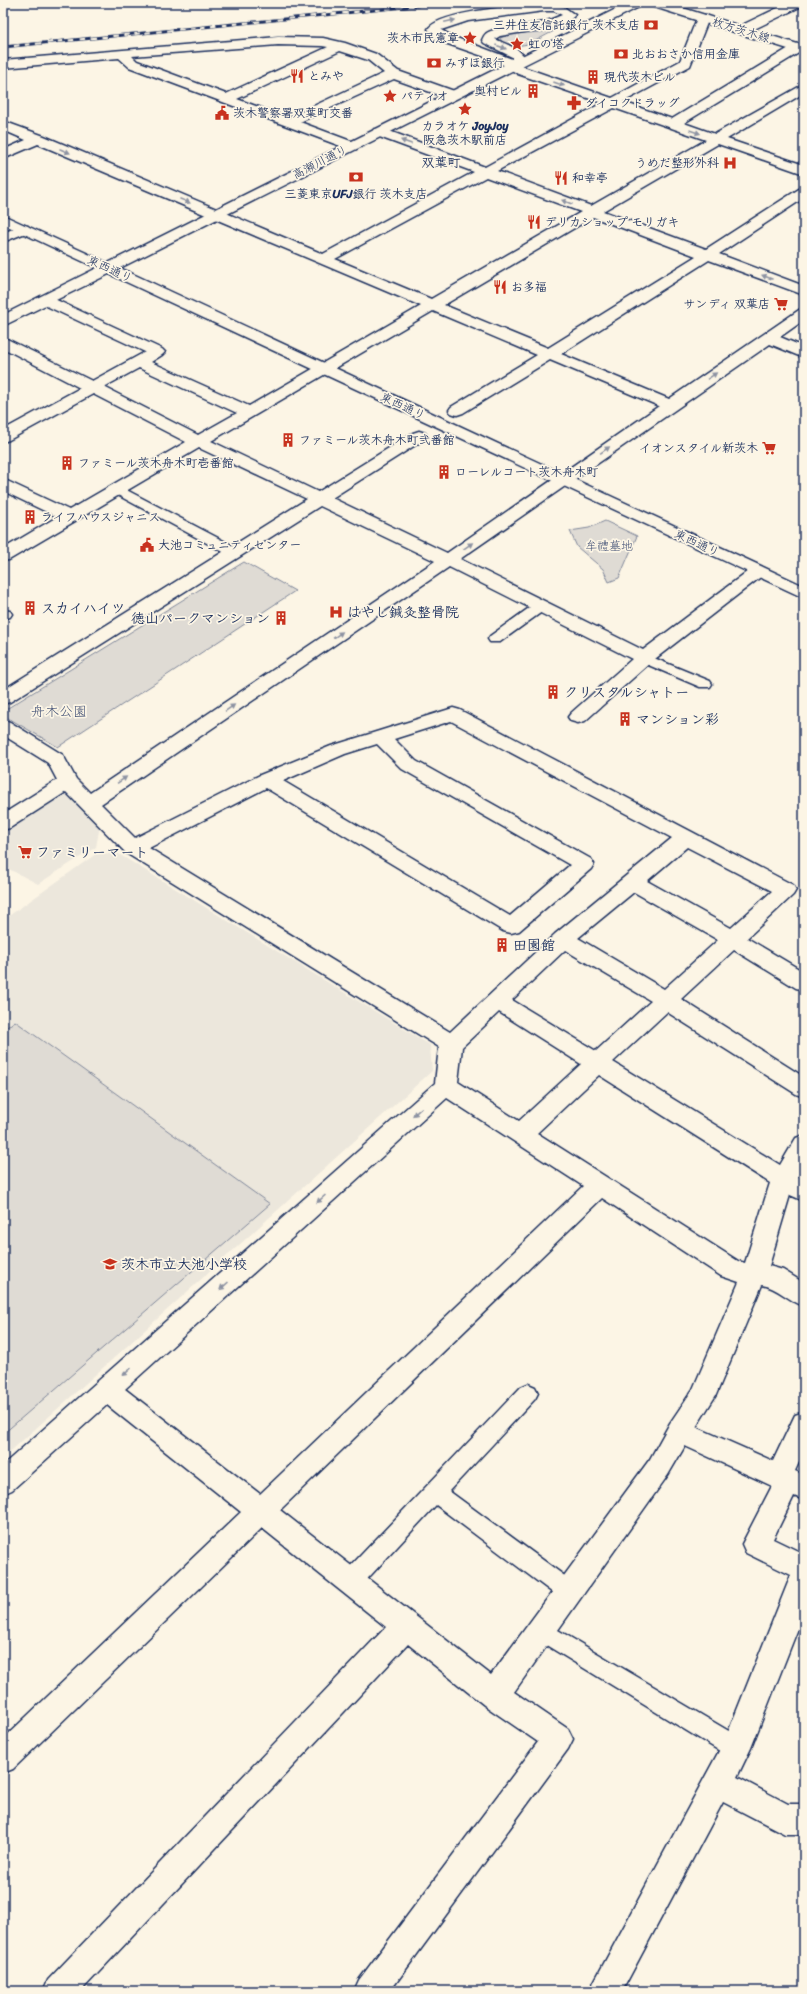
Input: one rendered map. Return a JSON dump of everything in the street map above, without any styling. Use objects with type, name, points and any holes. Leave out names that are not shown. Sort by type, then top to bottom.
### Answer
[{"type":"street","name":"高瀬川通り","points":[[3,321],[452,95],[519,68],[637,3]]},
{"type":"street","name":"枚方茨木線","points":[[655,3],[801,49]]},
{"type":"street","points":[[742,30],[794,6],[804,12]]},
{"type":"street","points":[[519,68],[519,57],[515,51],[496,46],[488,40],[490,35],[501,30],[557,24],[566,20],[569,15],[564,10],[555,7],[544,7],[447,21],[437,25],[434,29],[437,34],[447,39],[519,68],[804,170]]},
{"type":"street","points":[[323,260],[487,172],[611,102],[686,63],[703,18]]},
{"type":"street","points":[[3,64],[278,42],[348,41],[370,48],[372,57]]},
{"type":"street","points":[[323,42],[341,46],[372,57],[393,74],[452,95]]},
{"type":"street","points":[[226,99],[341,46]]},
{"type":"street","points":[[674,124],[801,49]]},
{"type":"street","points":[[121,54],[133,64],[351,146]]},
{"type":"street","points":[[290,122],[393,74]]},
{"type":"street","points":[[3,556],[804,88]]},
{"type":"street","points":[[3,125],[670,405]]},
{"type":"street","points":[[379,132],[804,291]]},
{"type":"street","points":[[3,155],[39,140]]},
{"type":"street","points":[[457,410],[550,354],[708,255],[804,192]]},
{"type":"street","name":"東西通り","points":[[3,219],[804,593]]},
{"type":"street","points":[[3,238],[23,229]]},
{"type":"street","points":[[3,437],[156,352],[45,300]]},
{"type":"street","points":[[90,802],[448,560],[804,313]]},
{"type":"street","points":[[769,338],[804,353]]},
{"type":"street","points":[[3,342],[199,442],[320,498],[448,560],[644,658]]},
{"type":"street","points":[[138,362],[249,412]]},
{"type":"street","points":[[3,698],[419,436]]},
{"type":"street","points":[[3,484],[70,517]]},
{"type":"street","points":[[578,717],[644,658],[758,572]]},
{"type":"street","points":[[133,848],[267,780],[338,750],[453,714],[786,890],[520,1134]]},
{"type":"street","points":[[3,726],[56,759],[68,782],[90,802],[133,848],[451,1044]]},
{"type":"street","points":[[267,780],[511,926],[584,864],[409,765],[381,737]]},
{"type":"street","points":[[3,823],[68,782]]},
{"type":"street","points":[[3,1482],[446,1086],[451,1044],[563,939],[686,837]]},
{"type":"street","points":[[633,882],[733,939],[804,982]]},
{"type":"street","points":[[563,939],[666,1000],[804,1088]]},
{"type":"street","points":[[497,1001],[794,1185]]},
{"type":"street","points":[[446,1086],[730,1269],[754,1275],[774,1277],[804,1296]]},
{"type":"street","points":[[794,1185],[804,1144]]},
{"type":"street","points":[[494,1695],[658,1467],[703,1395],[754,1275],[781,1184],[794,1185]]},
{"type":"street","points":[[3,1759],[600,1185]]},
{"type":"street","points":[[107,1390],[494,1695],[558,1739],[370,1991]]},
{"type":"street","points":[[804,1423],[790,1482],[756,1544],[804,1568]]},
{"type":"street","points":[[679,1432],[790,1482]]},
{"type":"street","points":[[605,1991],[736,1748],[804,1578]]},
{"type":"street","points":[[59,1991],[406,1626]]},
{"type":"street","points":[[718,1782],[786,1819],[804,1819]]},
{"type":"lane","points":[[118,489],[234,552]]},
{"type":"lane","points":[[495,639],[541,606]]},
{"type":"lane","points":[[644,658],[704,684]]},
{"type":"lane","points":[[350,1582],[528,1393]]},
{"type":"lane","points":[[436,1492],[569,1592]]},
{"type":"lane","points":[[541,1630],[736,1748]]},
{"type":"shaded area","points":[[71,787],[101,820],[96,847],[38,884],[3,866],[3,830]]},
{"type":"shaded area","name":"茨木市立大池小学校","points":[[117,853],[430,1045],[432,1071],[3,1458],[3,920],[96,854]]},
{"type":"green space","points":[[554,31],[529,44],[523,45],[502,42],[500,38],[511,34]]},
{"type":"green space","name":"牟禮墓地","points":[[605,521],[637,536],[619,578],[609,582],[603,569],[577,547],[570,531],[589,528]]},
{"type":"green space","name":"舟木公園","points":[[244,562],[295,591],[58,747],[3,715],[3,711]]},
{"type":"green space","points":[[15,1021],[270,1204],[3,1434],[3,1030]]},
{"type":"railway","points":[[3,47],[445,3]]},
{"type":"place","name":"三井住友信託銀行 茨木支店","points":[[651,25]]},
{"type":"place","name":"茨木市民憲章","points":[[470,38]]},
{"type":"place","name":"虹の塔","points":[[517,44]]},
{"type":"place","name":"北おおさか信用金庫","points":[[621,54]]},
{"type":"place","name":"みずほ銀行","points":[[434,63]]},
{"type":"place","name":"とみや","points":[[297,76]]},
{"type":"place","name":"現代茨木ビル","points":[[593,77]]},
{"type":"place","name":"奥村ビル","points":[[533,91]]},
{"type":"place","name":"パティオ","points":[[390,96]]},
{"type":"place","name":"ダイコクドラッグ","points":[[574,103]]},
{"type":"place","name":"カラオケ JoyJoy 阪急茨木駅前店","points":[[465,109]]},
{"type":"place","name":"茨木警察署双葉町交番","points":[[222,113]]},
{"type":"place","name":"うめだ整形外科","points":[[730,163]]},
{"type":"place","name":"三菱東京UFJ銀行 茨木支店","points":[[356,177]]},
{"type":"place","name":"和幸亭","points":[[561,178]]},
{"type":"place","name":"デリカショップ モリガキ","points":[[534,222]]},
{"type":"place","name":"お多福","points":[[500,287]]},
{"type":"place","name":"サンディ 双葉店","points":[[781,304]]},
{"type":"place","name":"ファミール茨木舟木町弐番館","points":[[288,440]]},
{"type":"place","name":"イオンスタイル新茨木","points":[[769,448]]},
{"type":"place","name":"ファミール茨木舟木町壱番館","points":[[67,463]]},
{"type":"place","name":"ローレルコート茨木舟木町","points":[[444,472]]},
{"type":"place","name":"ライフハウスジャニス","points":[[30,517]]},
{"type":"place","name":"大池コミュニティセンター","points":[[147,545]]},
{"type":"place","name":"スカイハイツ","points":[[30,608]]},
{"type":"place","name":"はやし鍼灸整骨院","points":[[336,612]]},
{"type":"place","name":"徳山パークマンション","points":[[281,618]]},
{"type":"place","name":"クリスタルシャトー","points":[[553,692]]},
{"type":"place","name":"マンション彩","points":[[625,719]]},
{"type":"place","name":"ファミリーマート","points":[[25,852]]},
{"type":"place","name":"田園館","points":[[502,945]]},
{"type":"place","name":"茨木市立大池小学校","points":[[110,1264]]},
{"type":"district","name":"双葉町","points":[[441,162]]}]
